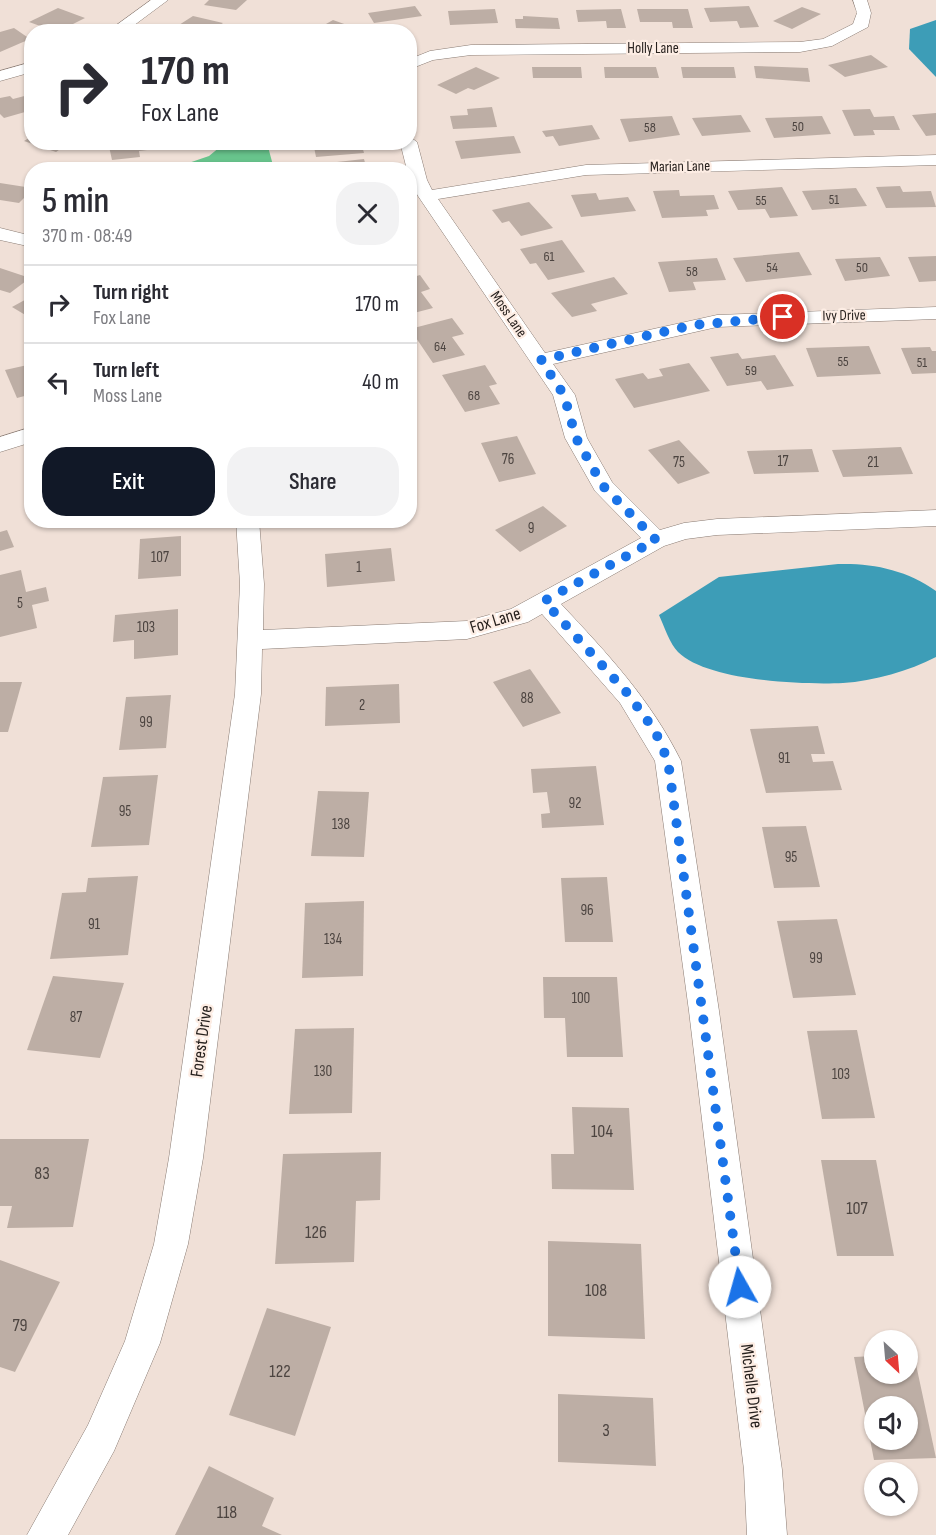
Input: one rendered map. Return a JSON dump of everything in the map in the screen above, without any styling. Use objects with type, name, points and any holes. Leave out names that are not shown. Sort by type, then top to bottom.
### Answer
[{"type":"street","points":[[126,24],[161,0]]},
{"type":"street","name":"Holly Lane","points":[[417,60],[471,50],[800,48],[827,43],[860,27],[864,13],[860,0]]},
{"type":"street","points":[[0,76],[24,69]]},
{"type":"street","name":"Marian Lane","points":[[427,196],[586,170],[936,160]]},
{"type":"street","name":"Moss Lane","points":[[417,176],[427,196],[564,395],[576,438],[603,486],[656,540]]},
{"type":"street","points":[[0,234],[24,240]]},
{"type":"street","name":"Ivy Drive","points":[[541,360],[717,321],[936,313]]},
{"type":"street","points":[[0,445],[24,437]]},
{"type":"street","name":"Fox Lane","points":[[250,640],[467,630],[519,616],[656,540],[684,531],[717,526],[936,518]]},
{"type":"street","name":"Forest Drive","points":[[47,1535],[101,1438],[142,1343],[171,1244],[187,1146],[248,694],[252,584],[248,528]]},
{"type":"street","name":"Michelle Drive","points":[[544,601],[628,694],[655,731],[668,761],[706,1023],[762,1459],[767,1535]]},
{"type":"green space","points":[[216,150],[269,150],[272,162],[191,162],[209,156]]},
{"type":"water","points":[[936,20],[936,77],[909,49],[910,29]]},
{"type":"water","points":[[838,564],[889,569],[913,578],[936,591],[936,657],[914,667],[855,682],[804,683],[756,679],[732,675],[692,662],[675,649],[659,615],[719,577]]},
{"type":"building","points":[[209,0],[247,0],[236,10],[204,5]]},
{"type":"building","points":[[415,6],[422,16],[374,23],[368,13]]},
{"type":"building","points":[[749,6],[759,27],[740,28],[737,21],[710,22],[704,8]]},
{"type":"building","points":[[802,7],[821,14],[792,29],[773,21]]},
{"type":"building","points":[[58,8],[85,18],[73,24],[29,22]]},
{"type":"building","points":[[495,9],[498,23],[450,25],[448,11]]},
{"type":"building","points":[[621,9],[626,28],[607,28],[606,21],[578,22],[576,10]]},
{"type":"building","points":[[637,9],[688,9],[693,28],[673,28],[672,22],[640,22]]},
{"type":"building","points":[[193,16],[223,23],[222,24],[180,24]]},
{"type":"building","points":[[523,16],[558,18],[560,29],[516,28],[515,19],[523,19]]},
{"type":"building","points":[[333,20],[344,24],[326,24]]},
{"type":"building","points":[[14,28],[24,35],[24,42],[0,52],[0,32]]},
{"type":"building","points":[[871,55],[888,67],[845,77],[828,65]]},
{"type":"building","points":[[754,66],[808,68],[810,82],[756,78]]},
{"type":"building","points":[[476,67],[500,78],[474,90],[468,88],[456,94],[437,85]]},
{"type":"building","points":[[532,67],[581,67],[582,78],[533,78]]},
{"type":"building","points":[[604,67],[656,67],[659,78],[605,78]]},
{"type":"building","points":[[681,67],[734,67],[736,78],[683,78]]},
{"type":"building","points":[[10,96],[13,99],[24,96],[24,112],[4,118],[0,114],[0,98]]},
{"type":"building","points":[[492,107],[497,127],[453,129],[450,116],[468,115],[467,109]]},
{"type":"building","points":[[870,109],[874,117],[894,116],[900,130],[873,130],[875,135],[854,136],[842,110]]},
{"type":"building","points":[[936,113],[936,135],[926,136],[912,115]]},
{"type":"building","points":[[741,115],[751,132],[702,136],[692,118]]},
{"type":"building","points":[[672,116],[680,135],[629,142],[620,119]]},
{"type":"building","points":[[822,116],[831,134],[774,138],[765,118]]},
{"type":"building","points":[[592,125],[600,139],[559,146],[553,136],[546,137],[542,131]]},
{"type":"building","points":[[514,136],[521,153],[461,159],[455,141]]},
{"type":"building","points":[[110,150],[147,150],[139,151],[140,157],[112,160]]},
{"type":"building","points":[[315,150],[363,150],[364,153],[316,157]]},
{"type":"building","points":[[364,159],[365,162],[337,162]]},
{"type":"building","points":[[0,183],[24,187],[24,198],[19,203],[0,200]]},
{"type":"building","points":[[900,186],[903,192],[931,191],[936,207],[886,208],[876,187]]},
{"type":"building","points":[[782,187],[798,216],[770,218],[765,209],[738,210],[728,191]]},
{"type":"building","points":[[856,188],[867,206],[812,210],[802,191]]},
{"type":"building","points":[[679,190],[680,196],[714,195],[719,209],[706,210],[708,216],[662,218],[653,191]]},
{"type":"building","points":[[596,193],[599,200],[628,197],[636,211],[581,217],[571,195]]},
{"type":"building","points":[[529,202],[553,228],[521,236],[509,221],[502,223],[492,210]]},
{"type":"building","points":[[562,240],[585,272],[548,280],[536,263],[530,264],[520,249]]},
{"type":"building","points":[[799,252],[812,275],[746,282],[733,258]]},
{"type":"building","points":[[936,256],[936,281],[919,282],[908,257]]},
{"type":"building","points":[[880,257],[890,276],[845,281],[835,259]]},
{"type":"building","points":[[717,258],[726,280],[693,282],[696,290],[669,292],[658,262]]},
{"type":"building","points":[[0,268],[24,276],[24,282],[10,293],[0,290]]},
{"type":"building","points":[[420,275],[430,289],[421,292],[433,308],[417,312],[417,276]]},
{"type":"building","points":[[614,277],[628,294],[591,304],[597,311],[572,317],[551,293]]},
{"type":"building","points":[[24,300],[24,314],[12,307]]},
{"type":"building","points":[[452,318],[464,334],[452,337],[465,355],[433,363],[417,339],[417,327]]},
{"type":"building","points":[[869,346],[881,374],[817,377],[806,348]]},
{"type":"building","points":[[930,347],[932,351],[936,351],[936,373],[912,374],[901,348]]},
{"type":"building","points":[[738,353],[742,359],[775,355],[794,386],[767,390],[761,381],[727,386],[710,357]]},
{"type":"building","points":[[689,363],[710,391],[634,408],[615,379],[643,373],[648,379],[663,376],[659,369]]},
{"type":"building","points":[[485,365],[497,384],[489,386],[500,404],[465,412],[442,375]]},
{"type":"building","points":[[24,366],[24,396],[17,398],[5,370]]},
{"type":"building","points":[[517,436],[536,474],[499,482],[481,443]]},
{"type":"building","points":[[679,440],[710,473],[678,484],[648,450]]},
{"type":"building","points":[[901,447],[913,474],[843,477],[832,450]]},
{"type":"building","points":[[812,449],[819,472],[754,474],[747,451]]},
{"type":"building","points":[[543,506],[567,526],[520,552],[495,530]]},
{"type":"building","points":[[7,530],[14,547],[0,551],[0,532]]},
{"type":"building","points":[[181,536],[181,576],[138,579],[140,539]]},
{"type":"building","points":[[391,548],[395,581],[327,587],[325,554]]},
{"type":"building","points":[[21,570],[26,592],[46,587],[49,601],[32,605],[37,628],[0,637],[0,575]]},
{"type":"building","points":[[178,609],[178,655],[134,659],[134,640],[113,642],[115,615]]},
{"type":"building","points":[[530,669],[561,713],[523,727],[493,682]]},
{"type":"building","points":[[0,682],[22,682],[8,732],[0,732]]},
{"type":"building","points":[[399,684],[400,723],[325,726],[326,687]]},
{"type":"building","points":[[171,695],[166,748],[119,750],[126,697]]},
{"type":"building","points":[[818,726],[825,754],[811,754],[813,762],[833,761],[842,790],[766,793],[750,729]]},
{"type":"building","points":[[596,766],[604,825],[542,828],[541,814],[550,813],[547,792],[533,793],[531,769]]},
{"type":"building","points":[[158,775],[149,845],[91,847],[103,777]]},
{"type":"building","points":[[318,791],[369,792],[364,857],[311,856]]},
{"type":"building","points":[[806,826],[820,887],[774,888],[762,827]]},
{"type":"building","points":[[138,876],[128,955],[50,959],[62,893],[86,892],[88,878]]},
{"type":"building","points":[[607,877],[613,942],[565,942],[561,878]]},
{"type":"building","points":[[364,901],[363,976],[302,978],[305,903]]},
{"type":"building","points":[[837,919],[856,995],[793,998],[777,921]]},
{"type":"building","points":[[53,976],[124,983],[100,1058],[27,1050]]},
{"type":"building","points":[[543,977],[617,977],[623,1057],[567,1057],[565,1018],[544,1018]]},
{"type":"building","points":[[354,1028],[352,1113],[289,1114],[295,1029]]},
{"type":"building","points":[[857,1030],[875,1118],[822,1119],[807,1031]]},
{"type":"building","points":[[572,1107],[629,1108],[634,1190],[552,1189],[551,1154],[574,1154]]},
{"type":"building","points":[[0,1139],[89,1139],[73,1227],[7,1228],[12,1206],[0,1206]]},
{"type":"building","points":[[381,1152],[380,1200],[356,1201],[354,1262],[275,1264],[283,1154]]},
{"type":"building","points":[[821,1160],[876,1160],[894,1256],[837,1256]]},
{"type":"building","points":[[548,1241],[641,1244],[645,1339],[548,1336]]},
{"type":"building","points":[[0,1260],[60,1282],[15,1372],[0,1367]]},
{"type":"building","points":[[267,1308],[331,1327],[295,1436],[229,1415]]},
{"type":"building","points":[[864,1356],[864,1384],[918,1384],[918,1374],[936,1458],[874,1460],[872,1450],[918,1450],[918,1396],[864,1396],[864,1408],[854,1357]]},
{"type":"building","points":[[558,1394],[653,1398],[656,1466],[558,1462]]},
{"type":"building","points":[[209,1466],[274,1498],[262,1526],[282,1535],[175,1535]]},
{"type":"route","points":[[740,1287],[668,761],[655,731],[628,694],[544,601],[656,540],[603,486],[587,462],[576,438],[564,395],[541,360],[694,325],[717,321],[783,317]]}]
